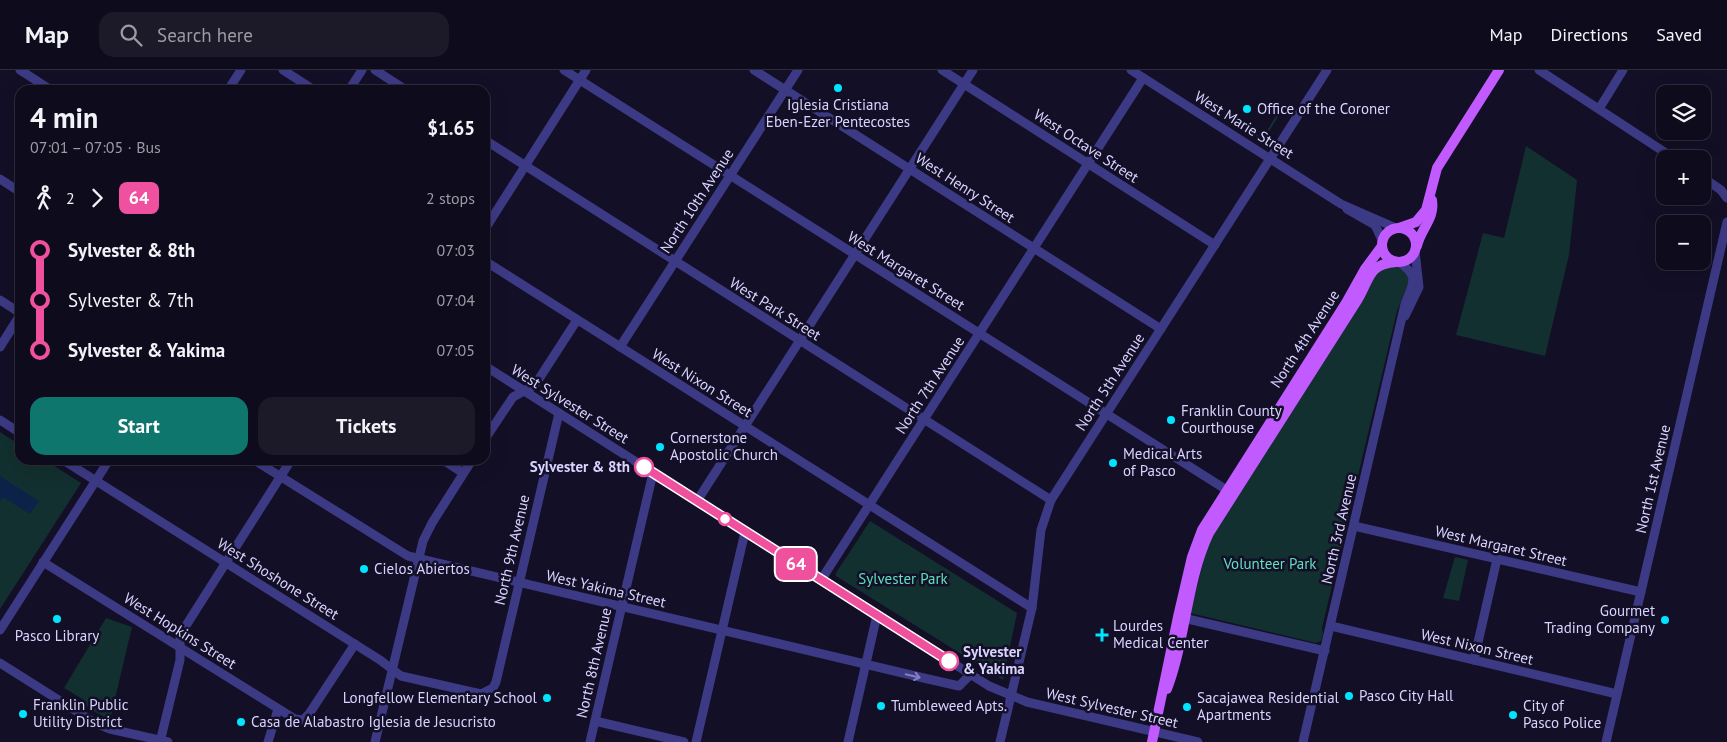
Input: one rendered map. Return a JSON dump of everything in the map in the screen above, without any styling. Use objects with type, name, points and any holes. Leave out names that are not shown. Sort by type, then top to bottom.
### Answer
[{"type":"main road","points":[[1432,195],[1432,216],[1421,232],[1416,249],[1410,258],[1398,262],[1385,254],[1382,244],[1386,234],[1419,219],[1428,206],[1437,168],[1499,70]]},
{"type":"main road","points":[[1398,228],[1413,234],[1416,249]]},
{"type":"main road","name":"North 4th Avenue","points":[[1230,492],[1350,297],[1364,269],[1382,244]]},
{"type":"main road","name":"North 4th Avenue","points":[[1153,737],[1162,699],[1176,666],[1182,617],[1196,544],[1205,524],[1230,492],[1358,299],[1369,274],[1379,266],[1398,262]]},
{"type":"street","points":[[20,70],[43,85]]},
{"type":"street","points":[[231,85],[241,70]]},
{"type":"street","points":[[283,70],[306,85]]},
{"type":"street","points":[[352,85],[362,70]]},
{"type":"street","points":[[375,70],[398,85]]},
{"type":"street","name":"West Margaret Street","points":[[564,70],[1230,492]]},
{"type":"street","points":[[490,221],[586,70]]},
{"type":"street","name":"West Henry Street","points":[[754,70],[1160,330]]},
{"type":"street","name":"North 10th Avenue","points":[[620,348],[798,70]]},
{"type":"street","name":"West Octave Street","points":[[942,70],[1215,245]]},
{"type":"street","points":[[698,501],[973,70]]},
{"type":"street","name":"West Marie Street","points":[[1131,70],[1341,204],[1356,216],[1375,224],[1382,244]]},
{"type":"street","points":[[1539,70],[1661,150]]},
{"type":"street","points":[[1598,109],[1623,70]]},
{"type":"street","name":"North 5th Avenue","points":[[1000,742],[1032,608],[1039,541],[1051,500],[1324,71]]},
{"type":"street","name":"North 7th Avenue","points":[[822,580],[1143,78]]},
{"type":"street","name":"West Park Street","points":[[490,143],[1051,500]]},
{"type":"street","points":[[0,179],[15,189]]},
{"type":"street","points":[[1711,183],[1721,190],[1727,198]]},
{"type":"street","name":"West Marie Street","points":[[1341,204],[1398,228]]},
{"type":"street","name":"North 1st Avenue","points":[[1606,742],[1727,222]]},
{"type":"street","name":"North 3rd Avenue","points":[[1402,323],[1419,287],[1416,249]]},
{"type":"street","name":"North 3rd Avenue","points":[[1303,742],[1405,304],[1414,284],[1409,271],[1398,262]]},
{"type":"street","name":"West Nixon Street","points":[[490,264],[1032,608]]},
{"type":"street","points":[[0,300],[15,310]]},
{"type":"street","points":[[490,432],[513,397],[535,385],[577,320]]},
{"type":"street","points":[[0,347],[15,322]]},
{"type":"street","name":"West Sylvester Street","points":[[490,369],[970,675],[1011,697],[1153,737],[1198,742]]},
{"type":"street","name":"North 9th Avenue","points":[[488,691],[496,682],[558,413]]},
{"type":"street","points":[[0,420],[15,430]]},
{"type":"street","name":"West Shoshone Street","points":[[71,465],[355,644],[401,676],[467,692],[481,694],[488,691]]},
{"type":"street","points":[[0,630],[106,465]]},
{"type":"street","name":"West Yakima Street","points":[[262,465],[406,556],[959,686],[970,675]]},
{"type":"street","points":[[0,662],[95,723],[163,741],[180,660],[179,647],[182,631],[288,465]]},
{"type":"street","points":[[451,465],[463,473]]},
{"type":"street","points":[[375,742],[418,559],[428,530],[469,465]]},
{"type":"street","name":"North 8th Avenue","points":[[590,742],[653,473]]},
{"type":"street","name":"West Margaret Street","points":[[1354,526],[1640,592]]},
{"type":"street","points":[[696,742],[745,532]]},
{"type":"street","points":[[1474,660],[1497,559]]},
{"type":"street","name":"West Hopkins Street","points":[[43,562],[295,719],[303,720],[309,714],[355,644]]},
{"type":"street","points":[[848,742],[877,616]]},
{"type":"street","points":[[1182,617],[1325,651]]},
{"type":"street","name":"West Nixon Street","points":[[1331,626],[1617,694]]},
{"type":"street","points":[[268,742],[278,709]]},
{"type":"street","points":[[595,721],[684,742]]},
{"type":"green space","points":[[1279,111],[1281,112],[1263,141],[1250,133],[1252,131],[1262,139]]},
{"type":"green space","points":[[1526,146],[1577,180],[1569,255],[1545,356],[1456,335],[1483,233],[1504,238]]},
{"type":"green space","name":"Volunteer Park","points":[[1395,264],[1404,269],[1410,279],[1397,311],[1322,628],[1321,641],[1316,643],[1190,613],[1209,541],[1372,274]]},
{"type":"green space","points":[[0,432],[15,442],[15,465],[53,465],[81,483],[0,609]]},
{"type":"green space","name":"Sylvester Park","points":[[870,521],[1017,613],[1003,680],[836,576],[836,573]]},
{"type":"green space","points":[[1455,557],[1468,560],[1459,601],[1443,598]]},
{"type":"green space","points":[[106,618],[132,627],[110,720],[88,708],[84,700],[64,688]]},
{"type":"water","points":[[0,476],[39,501],[30,514],[3,497],[0,502]]},
{"type":"bus line","name":"64","points":[[644,467],[949,661]]},
{"type":"place","name":"Iglesia Cristiana Eben-Ezer Pentecostes","points":[[838,88]]},
{"type":"place","name":"Office of the Coroner","points":[[1247,109]]},
{"type":"place","name":"Franklin County Courthouse","points":[[1171,420]]},
{"type":"place","name":"Cornerstone Apostolic Church","points":[[660,447]]},
{"type":"place","name":"Medical Arts of Pasco","points":[[1113,463]]},
{"type":"place","name":"Sylvester & 8th","points":[[644,467]]},
{"type":"place","name":"Cielos Abiertos","points":[[364,569]]},
{"type":"place","name":"Pasco Library","points":[[57,619]]},
{"type":"place","name":"Gourmet Trading Company","points":[[1665,620]]},
{"type":"place","name":"Lourdes Medical Center","points":[[1102,635]]},
{"type":"place","name":"Sylvester & Yakima","points":[[949,661]]},
{"type":"place","name":"Pasco City Hall","points":[[1349,696]]},
{"type":"place","name":"Longfellow Elementary School","points":[[547,698]]},
{"type":"place","name":"Tumbleweed Apts.","points":[[881,706]]},
{"type":"place","name":"Sacajawea Residential Apartments","points":[[1187,707]]},
{"type":"place","name":"Franklin Public Utility District","points":[[23,714]]},
{"type":"place","name":"City of Pasco Police","points":[[1513,715]]},
{"type":"place","name":"Casa de Alabastro Iglesia de Jesucristo","points":[[241,722]]}]
